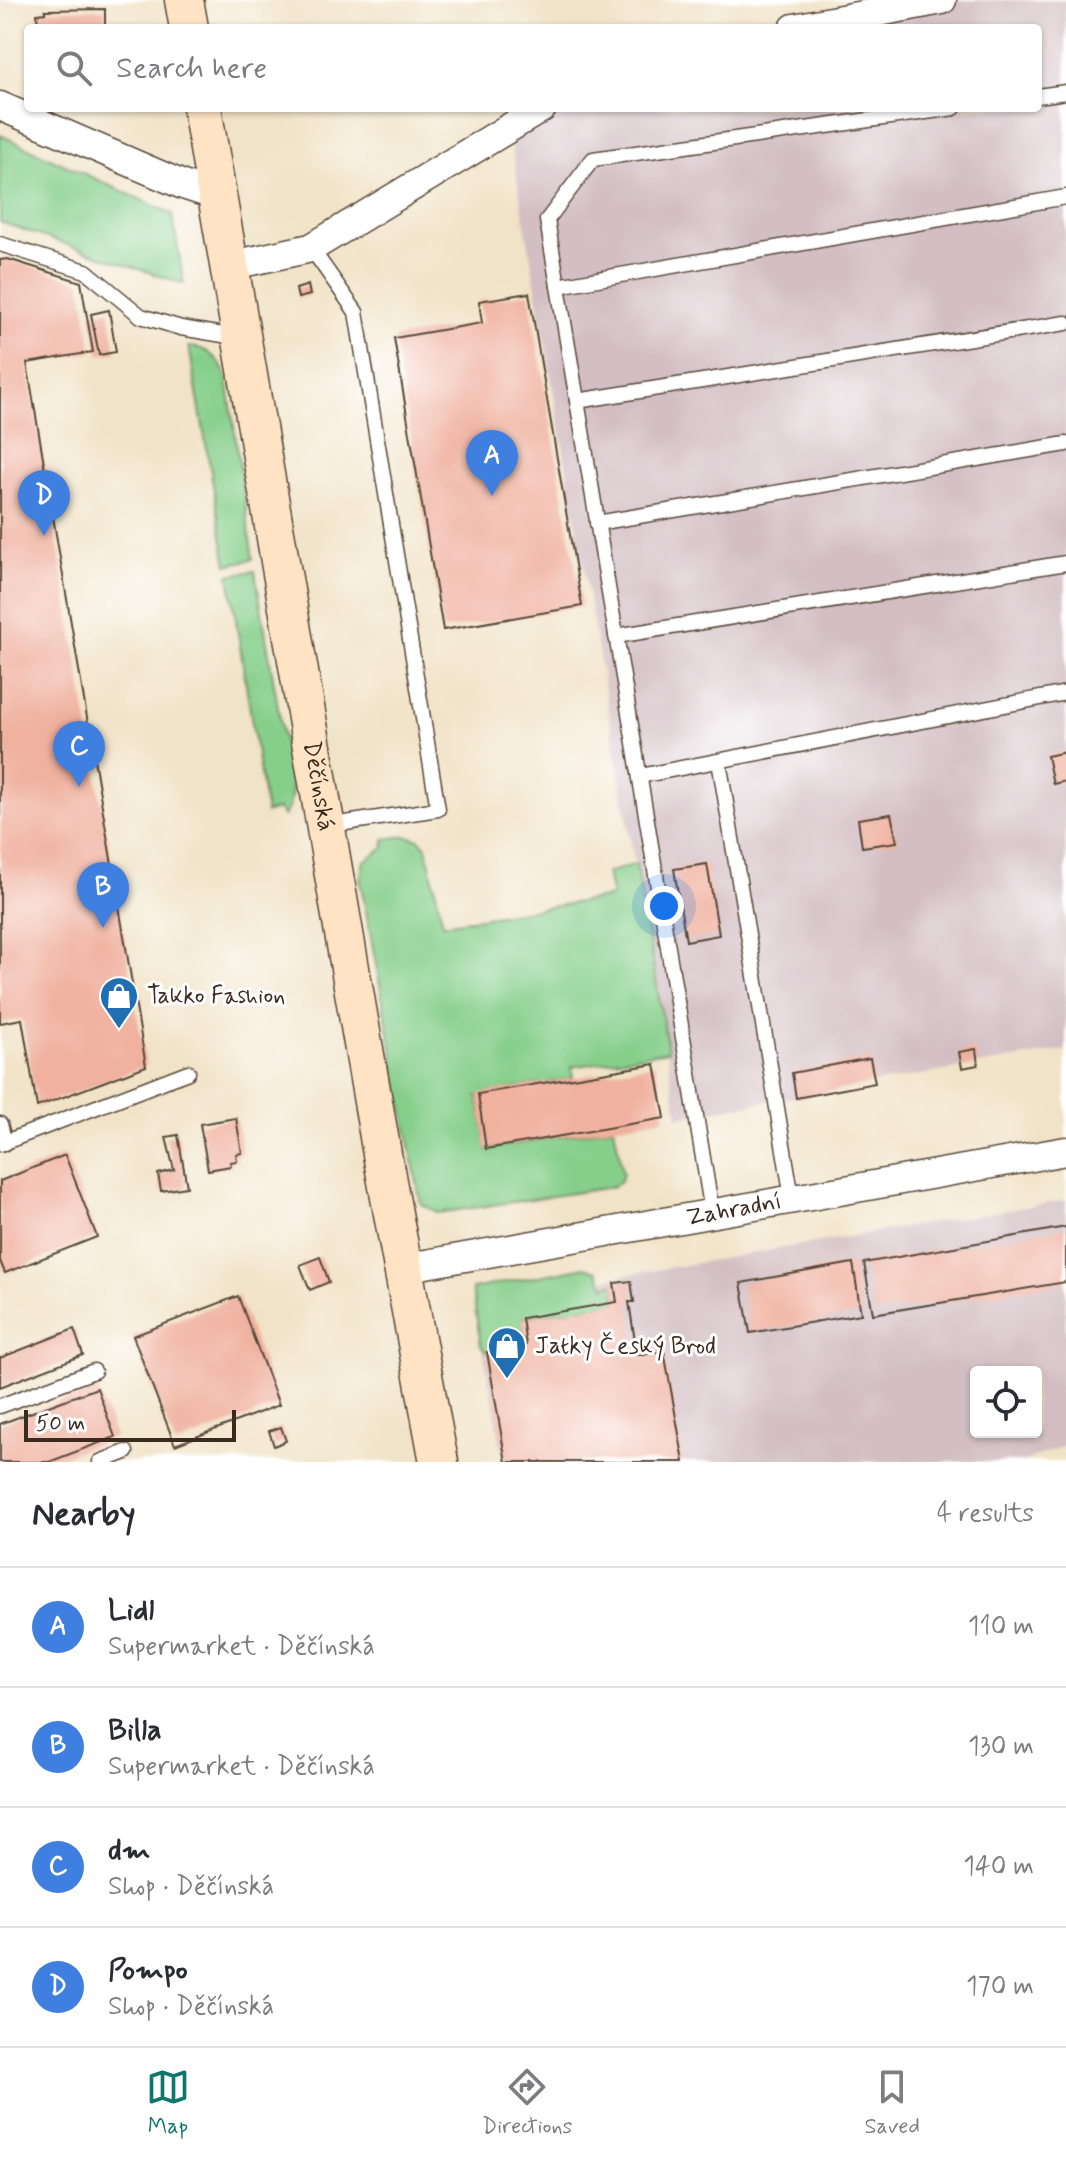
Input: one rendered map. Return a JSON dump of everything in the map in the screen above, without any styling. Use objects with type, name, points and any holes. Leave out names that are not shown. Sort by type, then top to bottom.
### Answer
[{"type":"main road","name":"Děčínská","points":[[203,112],[439,1462]]},
{"type":"street","points":[[815,24],[942,0]]},
{"type":"street","points":[[0,106],[183,185],[217,196]]},
{"type":"street","points":[[228,266],[311,248],[535,112]]},
{"type":"street","name":"Zahradní","points":[[403,1268],[1066,1151]]},
{"type":"lane","points":[[1042,95],[1066,92]]},
{"type":"lane","points":[[712,1212],[547,220],[593,159],[926,112]]},
{"type":"lane","points":[[558,286],[1066,197]]},
{"type":"lane","points":[[0,244],[86,271],[141,316],[181,328],[241,338]]},
{"type":"lane","points":[[311,248],[356,312],[438,809],[326,826]]},
{"type":"lane","points":[[577,401],[1066,323]]},
{"type":"lane","points":[[597,523],[1066,444]]},
{"type":"lane","points":[[616,636],[1066,563]]},
{"type":"lane","points":[[640,776],[1066,693]]},
{"type":"lane","points":[[719,761],[792,1198]]},
{"type":"lane","points":[[0,1124],[2,1144],[188,1072]]},
{"type":"lane","points":[[0,1406],[94,1371]]},
{"type":"lane","points":[[100,1462],[126,1452]]},
{"type":"shaded area","points":[[862,0],[1066,0],[1066,1050],[678,1117],[508,125],[536,112],[1042,112],[1042,24],[783,24]]},
{"type":"shaded area","points":[[1066,1200],[1066,1445],[1023,1462],[504,1462],[474,1301]]},
{"type":"green space","points":[[0,135],[172,214],[184,284],[0,222]]},
{"type":"green space","points":[[189,347],[203,349],[213,356],[227,378],[253,559],[227,565]]},
{"type":"green space","points":[[255,571],[292,791],[289,807],[283,816],[278,809],[266,813],[229,575]]},
{"type":"green space","points":[[405,836],[419,839],[426,847],[443,924],[612,897],[607,873],[636,864],[668,1051],[572,1067],[573,1078],[478,1095],[487,1149],[614,1127],[623,1174],[620,1182],[612,1187],[439,1213],[421,1204],[360,879],[364,861],[384,848],[384,839]]},
{"type":"green space","points":[[585,1267],[597,1271],[605,1286],[614,1283],[617,1302],[522,1318],[526,1345],[487,1352],[481,1346],[472,1289]]},
{"type":"building","points":[[105,9],[105,24],[38,24],[37,14],[45,13],[45,10]]},
{"type":"building","points":[[8,259],[81,282],[93,352],[27,363],[146,1066],[37,1107],[22,1019],[0,1023],[0,260]]},
{"type":"building","points":[[308,285],[310,295],[298,298],[296,289]]},
{"type":"building","points":[[529,293],[582,606],[443,630],[394,338],[482,323],[479,301]]},
{"type":"building","points":[[109,310],[116,352],[99,355],[91,314]]},
{"type":"building","points":[[1066,752],[1066,781],[1053,784],[1047,756]]},
{"type":"building","points":[[891,814],[897,842],[862,847],[858,819]]},
{"type":"building","points":[[707,864],[719,935],[686,941],[674,869]]},
{"type":"building","points":[[976,1049],[978,1065],[962,1068],[959,1052]]},
{"type":"building","points":[[870,1058],[875,1083],[796,1098],[792,1073]]},
{"type":"building","points":[[655,1064],[665,1118],[486,1149],[478,1094]]},
{"type":"building","points":[[236,1118],[242,1153],[236,1154],[237,1161],[230,1162],[231,1166],[208,1170],[200,1124]]},
{"type":"building","points":[[178,1135],[187,1187],[161,1191],[158,1174],[174,1170],[166,1137]]},
{"type":"building","points":[[65,1155],[97,1237],[5,1273],[0,1261],[0,1181]]},
{"type":"building","points":[[1066,1227],[1066,1282],[873,1314],[864,1263]]},
{"type":"building","points":[[320,1257],[329,1282],[310,1290],[300,1265]]},
{"type":"building","points":[[853,1263],[861,1314],[750,1333],[741,1283]]},
{"type":"building","points":[[631,1281],[634,1302],[629,1302],[637,1355],[664,1351],[684,1462],[506,1462],[487,1352],[526,1345],[522,1318],[617,1302],[614,1283]]},
{"type":"building","points":[[238,1296],[279,1405],[175,1445],[133,1336]]},
{"type":"building","points":[[74,1329],[83,1355],[0,1387],[0,1358]]},
{"type":"building","points":[[97,1388],[115,1437],[49,1462],[0,1462],[0,1424]]},
{"type":"building","points":[[281,1427],[286,1441],[274,1446],[269,1431]]},
{"type":"place","name":"Lidl","points":[[492,496]]},
{"type":"place","name":"Pompo","points":[[44,536]]},
{"type":"place","name":"dm","points":[[79,787]]},
{"type":"place","name":"Billa","points":[[103,928]]},
{"type":"place","name":"Takko Fashion","points":[[119,1030]]},
{"type":"place","name":"Jatky Český Brod","points":[[507,1380]]}]
